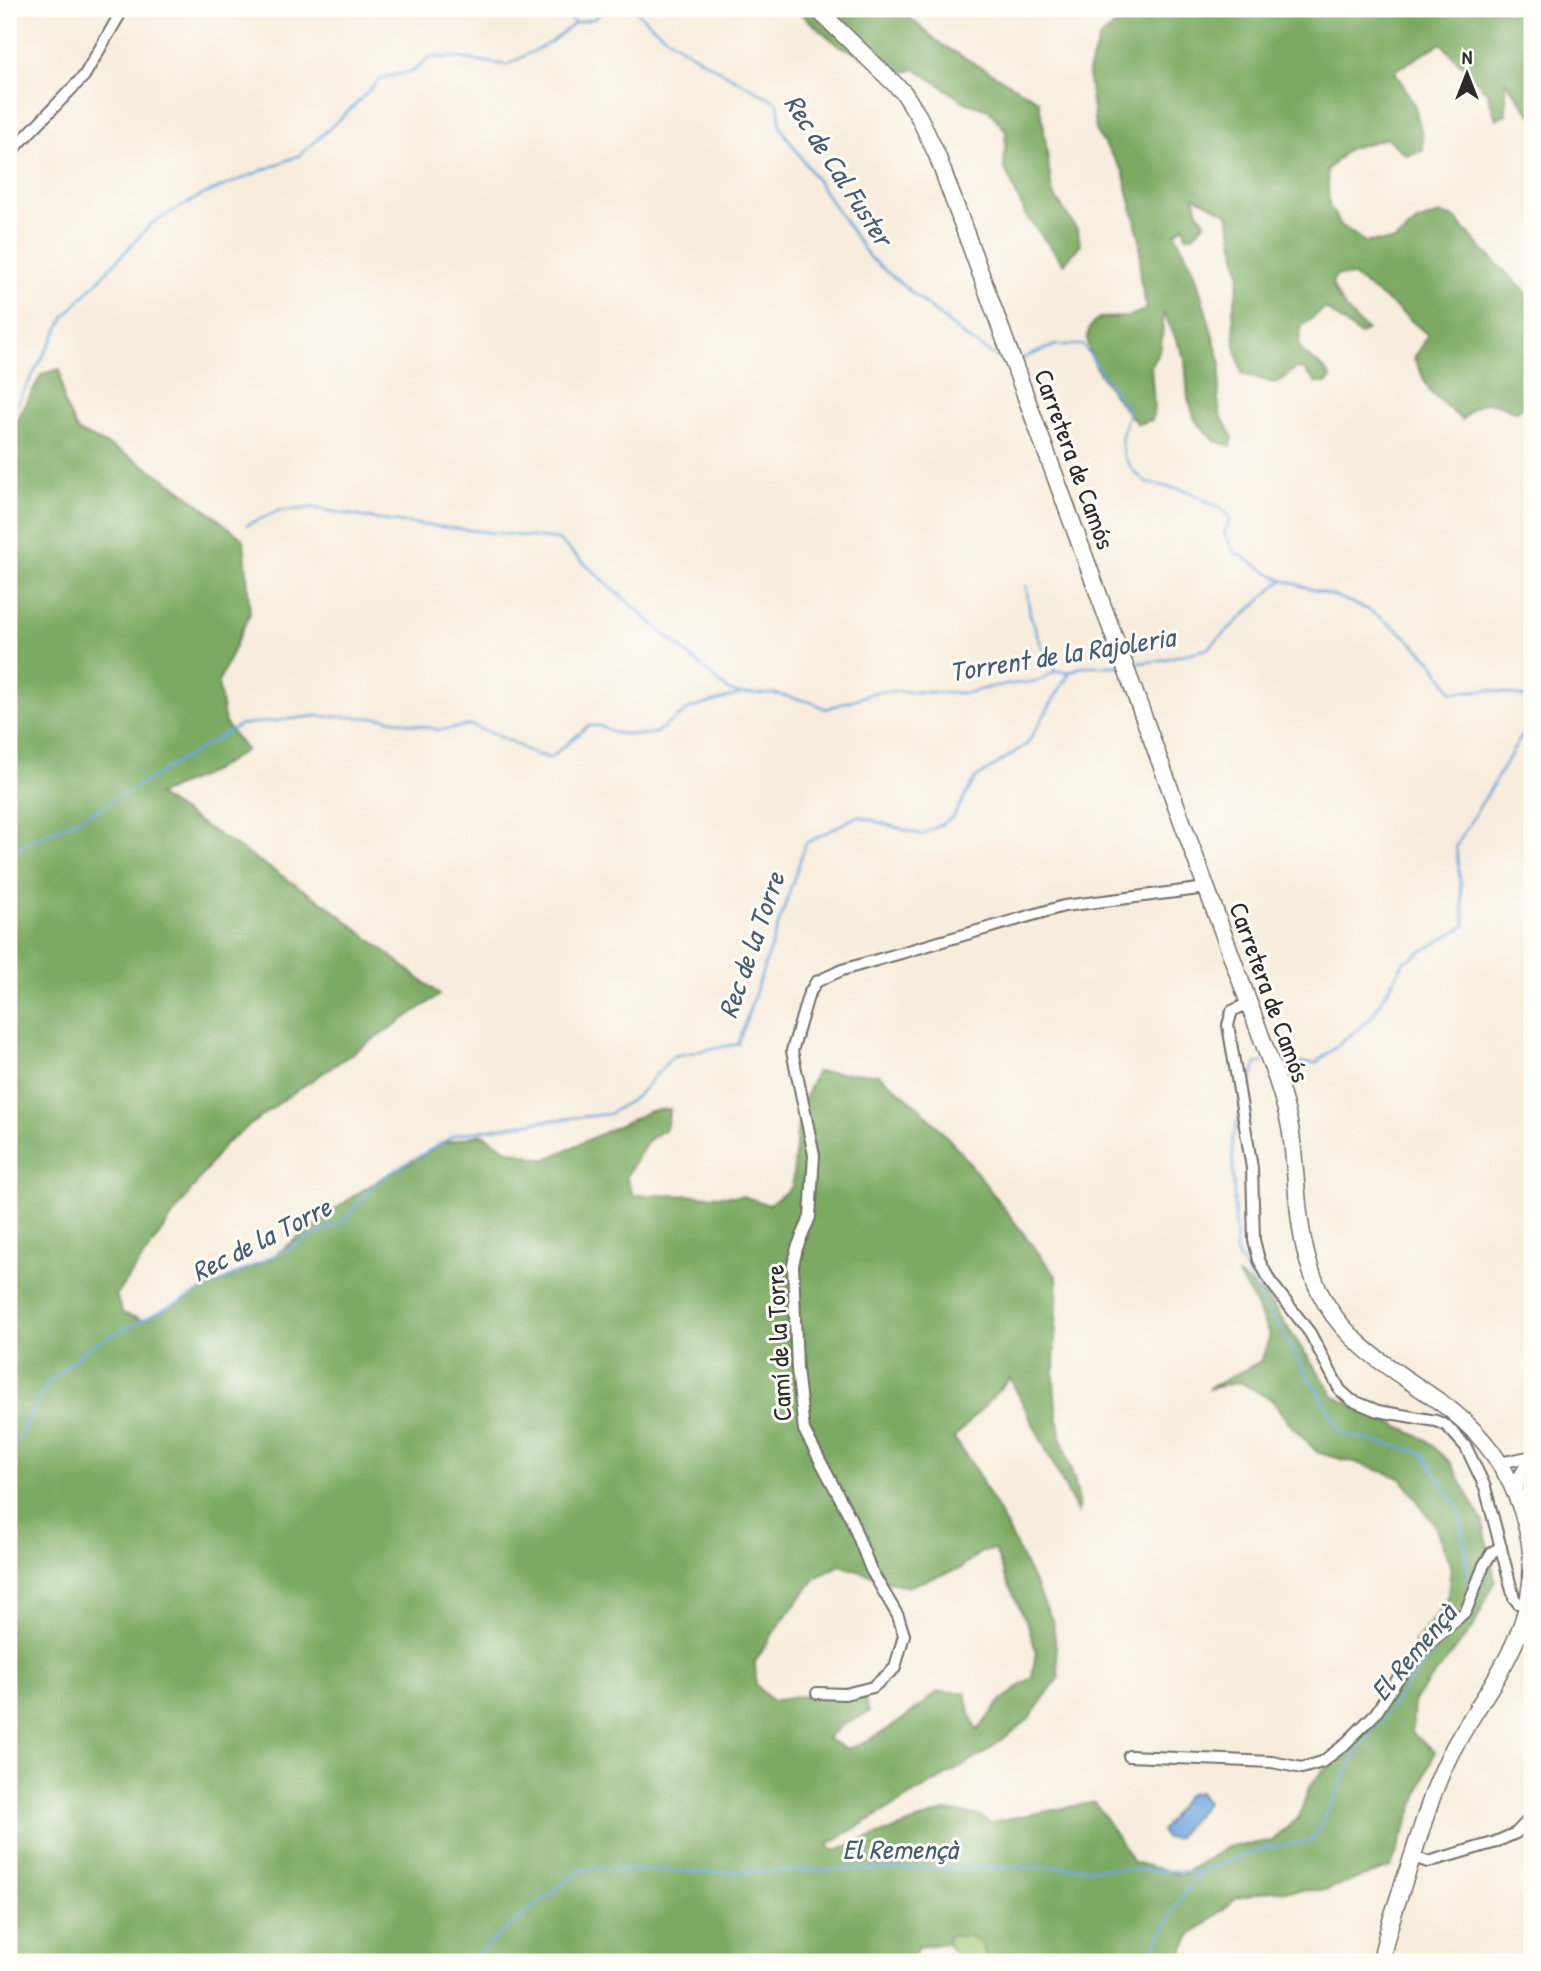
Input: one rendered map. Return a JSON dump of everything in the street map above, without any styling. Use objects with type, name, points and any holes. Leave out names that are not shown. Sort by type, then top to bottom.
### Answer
[{"type":"street","points":[[9,154],[84,76],[123,9]]},
{"type":"street","name":"Carretera de Camós","points":[[817,9],[898,86],[929,135],[1276,1077],[1290,1131],[1303,1246],[1314,1282],[1326,1305],[1349,1336],[1395,1373],[1452,1411],[1478,1434],[1503,1467],[1518,1498],[1528,1530],[1531,1584],[1518,1637],[1507,1661],[1444,1767],[1394,1910],[1381,1962]]},
{"type":"street","name":"Camí de la Torre","points":[[817,1693],[845,1694],[873,1687],[895,1668],[904,1635],[898,1616],[871,1570],[851,1519],[804,1430],[797,1369],[793,1265],[810,1217],[814,1155],[792,1051],[808,996],[816,982],[842,970],[1064,906],[1207,888]]},
{"type":"street","points":[[1251,1009],[1232,1011],[1228,1024],[1253,1180],[1255,1248],[1270,1281],[1310,1333],[1332,1379],[1346,1395],[1378,1411],[1436,1421],[1457,1435],[1466,1447],[1485,1487],[1514,1598],[1518,1603],[1527,1606]]},
{"type":"street","points":[[1503,1467],[1530,1456]]},
{"type":"street","points":[[1518,1498],[1519,1482],[1530,1456]]},
{"type":"street","points":[[1503,1467],[1523,1469]]},
{"type":"street","points":[[1129,1756],[1272,1762],[1302,1768],[1322,1762],[1343,1746],[1376,1713],[1397,1680],[1424,1648],[1466,1611],[1484,1565],[1492,1552],[1501,1548]]},
{"type":"street","points":[[1508,1580],[1517,1587],[1531,1584]]},
{"type":"street","points":[[1413,1857],[1428,1863],[1493,1843],[1516,1833],[1532,1816]]},
{"type":"green space","points":[[795,9],[899,9],[941,44],[1038,100],[1052,192],[1078,231],[1080,245],[1064,264],[1026,216],[1004,166],[1006,131],[989,110],[965,102],[916,69],[901,73],[838,45]]},
{"type":"green space","points":[[1124,9],[1532,9],[1532,57],[1527,59],[1532,67],[1532,116],[1506,81],[1506,115],[1496,119],[1487,92],[1441,43],[1395,71],[1415,106],[1423,151],[1406,155],[1387,138],[1348,149],[1327,170],[1329,206],[1341,225],[1365,242],[1394,241],[1417,222],[1440,214],[1455,218],[1532,298],[1532,401],[1515,412],[1493,403],[1480,404],[1462,420],[1430,392],[1414,358],[1428,335],[1353,276],[1336,275],[1332,283],[1346,309],[1367,330],[1360,335],[1325,308],[1302,326],[1300,348],[1328,373],[1331,378],[1326,383],[1317,383],[1304,370],[1296,368],[1274,383],[1242,374],[1235,344],[1233,311],[1240,275],[1228,214],[1194,196],[1198,212],[1205,222],[1193,236],[1186,236],[1184,225],[1175,234],[1194,270],[1221,364],[1218,400],[1220,414],[1233,438],[1231,446],[1215,441],[1195,420],[1188,398],[1185,359],[1164,313],[1161,347],[1151,365],[1154,407],[1152,420],[1138,424],[1104,380],[1090,353],[1088,341],[1090,328],[1099,318],[1128,317],[1147,309],[1140,279],[1140,240],[1123,171],[1096,132],[1088,71],[1100,37],[1125,18]]},
{"type":"green space","points":[[60,369],[64,403],[78,432],[145,466],[186,494],[244,540],[250,613],[218,683],[225,723],[246,750],[213,771],[157,795],[327,905],[440,995],[287,1097],[224,1145],[116,1295],[122,1313],[143,1320],[271,1258],[356,1194],[443,1143],[482,1134],[508,1150],[545,1160],[650,1111],[670,1109],[666,1129],[648,1140],[626,1177],[633,1195],[743,1196],[769,1205],[792,1187],[799,1112],[816,1072],[878,1074],[919,1107],[960,1151],[1057,1277],[1055,1402],[1077,1494],[1078,1513],[1010,1378],[954,1438],[972,1464],[1008,1529],[1053,1622],[1059,1677],[1028,1720],[983,1754],[828,1844],[833,1851],[945,1811],[979,1815],[991,1822],[1095,1802],[1133,1862],[1181,1875],[1227,1847],[1272,1841],[1299,1817],[1309,1787],[1381,1701],[1416,1641],[1447,1601],[1451,1567],[1434,1524],[1401,1478],[1318,1453],[1289,1423],[1271,1399],[1240,1382],[1208,1389],[1261,1361],[1270,1336],[1238,1275],[1266,1296],[1335,1397],[1427,1440],[1450,1462],[1483,1522],[1495,1580],[1473,1628],[1414,1700],[1412,1733],[1435,1751],[1391,1867],[1325,1890],[1271,1891],[1237,1898],[1191,1935],[1177,1962],[988,1962],[982,1943],[970,1936],[949,1936],[946,1943],[918,1947],[910,1958],[911,1962],[9,1962],[9,430],[42,374]],"holes":[[[995,1550],[1028,1625],[1036,1651],[1032,1677],[1000,1702],[977,1731],[965,1692],[937,1692],[894,1725],[847,1749],[827,1739],[841,1726],[869,1712],[864,1697],[815,1694],[772,1701],[756,1685],[755,1662],[778,1626],[817,1577],[840,1565],[907,1587],[961,1568],[981,1552]]]},
{"type":"green space","points":[[949,1936],[970,1936],[982,1943],[988,1962],[963,1962],[946,1943]]},
{"type":"water","points":[[1199,1792],[1206,1803],[1176,1839],[1165,1838],[1161,1831],[1185,1797]]},
{"type":"waterway","points":[[561,9],[575,23]]},
{"type":"waterway","name":"Rec de Cal Fuster","points":[[9,418],[66,315],[152,223],[202,195],[300,155],[381,78],[414,71],[430,57],[507,65],[551,42],[575,23],[596,18],[605,9]]},
{"type":"waterway","name":"Rec de Cal Fuster","points":[[635,9],[683,48],[778,103],[781,128],[869,257],[965,337],[1004,362]]},
{"type":"waterway","name":"Rec de Cal Fuster","points":[[1021,359],[1056,345],[1083,345],[1129,412],[1121,439],[1124,456],[1133,471],[1147,483],[1188,491],[1226,511],[1230,520],[1224,533],[1234,552],[1282,580],[1369,610],[1402,633],[1433,662],[1452,692],[1491,690],[1532,699]]},
{"type":"waterway","points":[[247,525],[277,511],[313,508],[380,520],[558,540],[728,690],[740,694]]},
{"type":"waterway","name":"Torrent de la Rajoleria","points":[[1131,664],[1207,649],[1282,580]]},
{"type":"waterway","points":[[1026,586],[1030,614],[1041,645],[1056,671]]},
{"type":"waterway","name":"Torrent de la Rajoleria","points":[[9,852],[99,809],[240,725],[316,716],[384,718],[440,730],[471,725],[534,754],[550,758],[588,726],[601,726],[615,733],[655,733],[689,709],[741,694],[775,694],[811,702],[826,709],[879,691],[967,693],[1038,681],[1056,671],[1070,672],[1083,666],[1118,666]]},
{"type":"waterway","name":"Rec de la Torre","points":[[9,1456],[47,1384],[88,1347],[344,1221],[378,1180],[455,1135],[534,1122],[609,1114],[637,1096],[673,1056],[738,1044],[806,843],[858,816],[922,835],[953,817],[975,779],[1027,744],[1070,672]]},
{"type":"waterway","name":"El Remençà","points":[[1277,1063],[1316,1063],[1371,1018],[1404,962],[1465,926],[1456,846],[1532,719]]},
{"type":"waterway","name":"El Remençà","points":[[1245,1100],[1257,1063],[1263,1063]]},
{"type":"waterway","name":"El Remençà","points":[[1239,1116],[1232,1140],[1236,1253],[1343,1434],[1423,1453],[1459,1509],[1471,1589]]},
{"type":"waterway","name":"El Remençà","points":[[469,1962],[502,1932],[582,1869],[705,1872],[1062,1867],[1199,1872],[1261,1849],[1312,1841],[1354,1757],[1432,1652],[1464,1619]]},
{"type":"waterway","points":[[1147,1962],[1179,1901],[1199,1872]]}]
